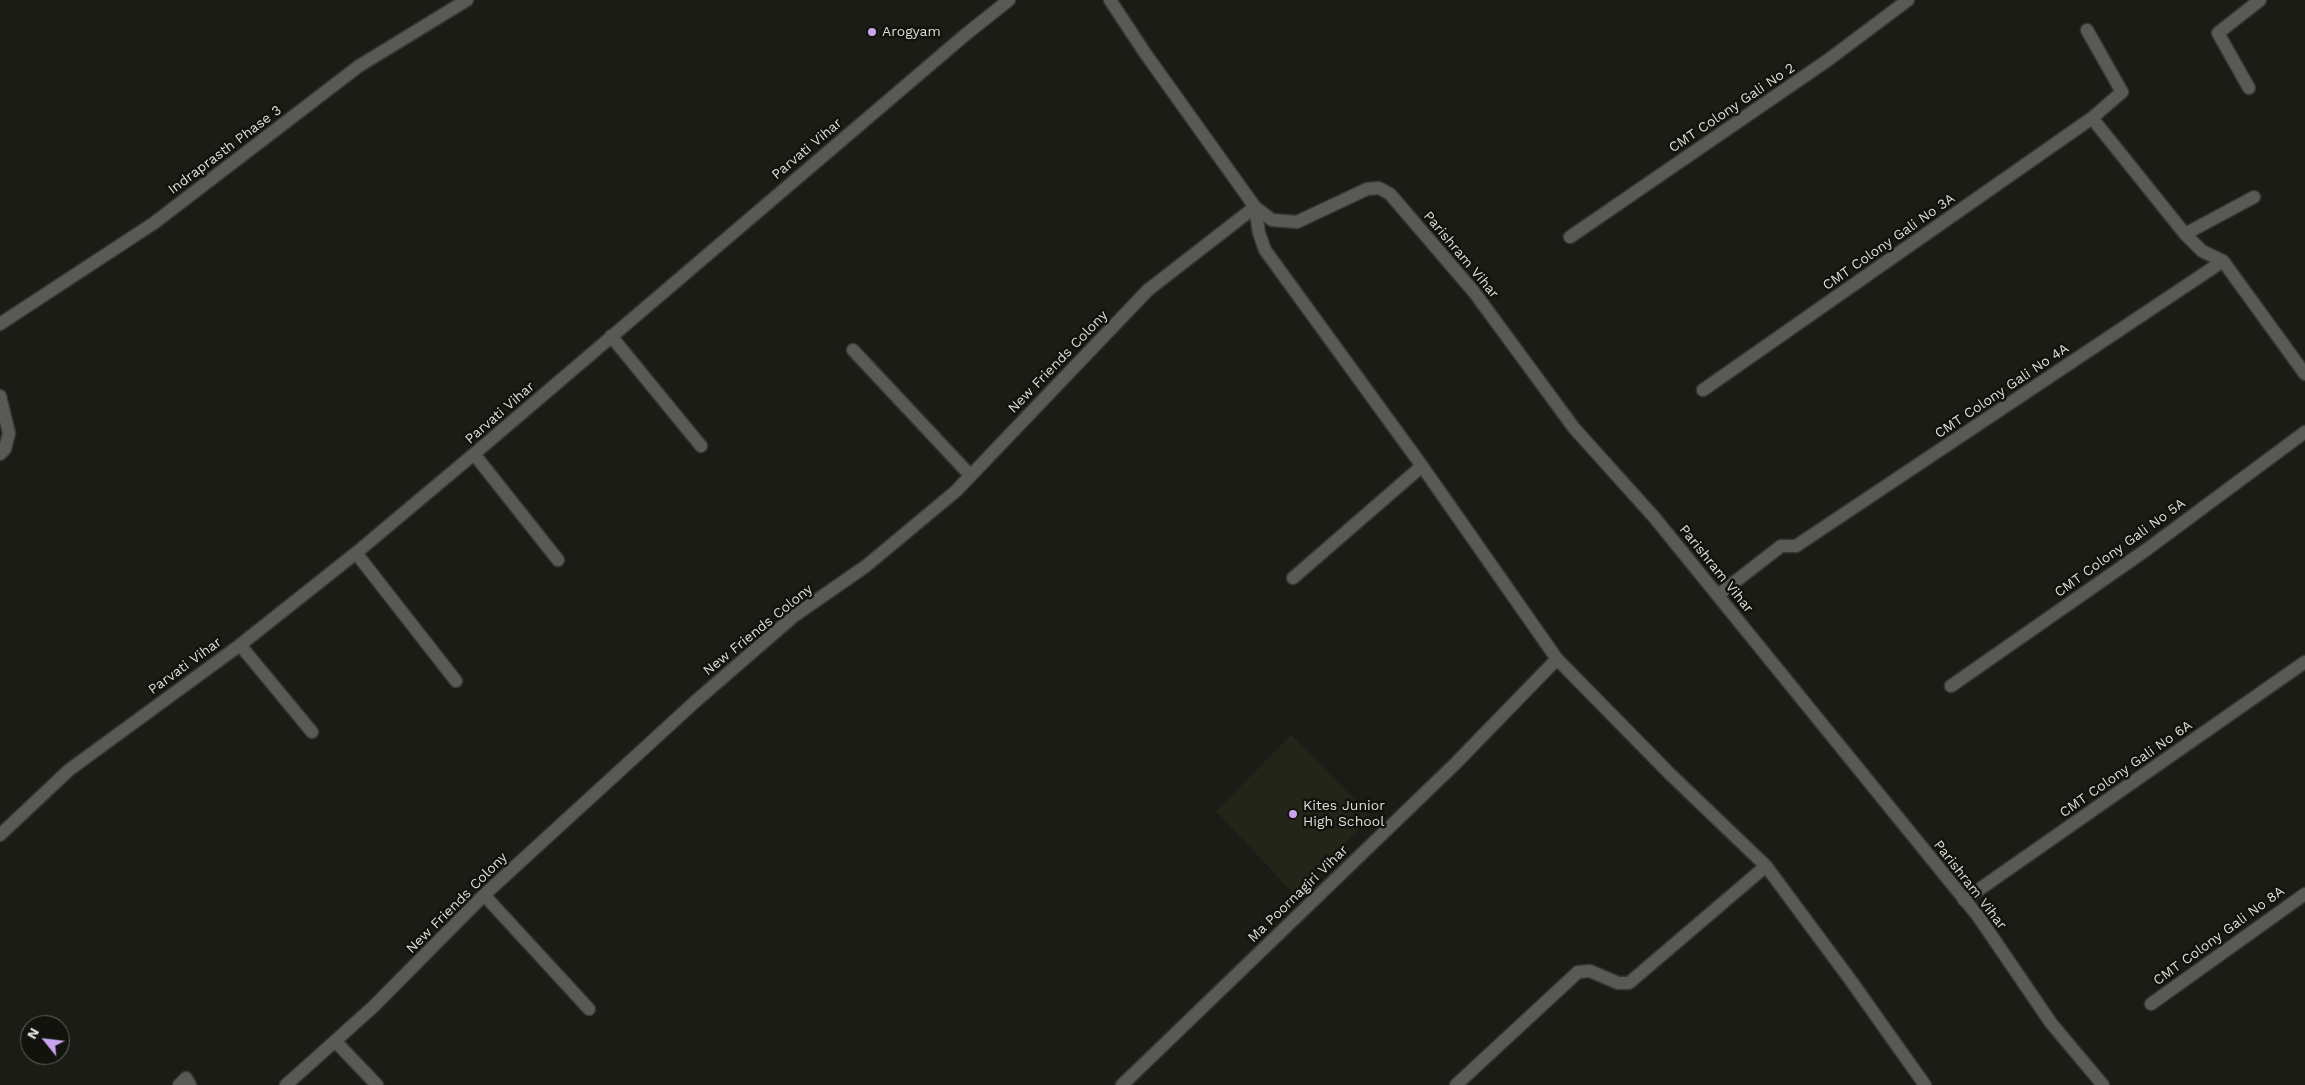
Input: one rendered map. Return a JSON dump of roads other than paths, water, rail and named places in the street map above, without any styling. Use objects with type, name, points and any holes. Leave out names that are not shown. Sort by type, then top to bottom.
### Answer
[{"type":"street","name":"Indraprasth Phase 3","points":[[0,324],[154,224],[359,66],[467,0]]},
{"type":"street","name":"Parvati Vihar","points":[[0,835],[69,770],[240,645],[356,553],[1009,0]]},
{"type":"street","points":[[1110,0],[1145,54],[1255,207],[1258,233],[1266,250],[1422,466],[1557,659],[1670,774],[1766,866],[1925,1085]]},
{"type":"street","name":"CMT Colony Gali No 2","points":[[1570,237],[1820,66],[1908,0]]},
{"type":"street","points":[[2249,88],[2218,33],[2260,0]]},
{"type":"street","name":"CMT Colony Gali No 3A","points":[[1703,390],[2092,118],[2122,92],[2087,30]]},
{"type":"street","points":[[2092,118],[2185,234],[2202,251],[2223,261],[2301,360],[2305,374]]},
{"type":"street","name":"Parishram Vihar","points":[[1255,207],[1272,220],[1297,222],[1367,189],[1379,188],[1390,194],[1474,292],[1574,428],[1654,517],[1978,916],[2052,1023],[2103,1085]]},
{"type":"street","points":[[2185,234],[2254,197]]},
{"type":"street","name":"New Friends Colony","points":[[286,1085],[373,1007],[484,895],[720,681],[794,616],[866,566],[956,491],[1148,290],[1255,207]]},
{"type":"street","name":"CMT Colony Gali No 4A","points":[[1718,595],[1781,546],[1796,546],[2223,261]]},
{"type":"street","points":[[611,336],[701,446]]},
{"type":"street","points":[[852,350],[970,475]]},
{"type":"street","points":[[0,396],[3,401],[9,434],[2,452]]},
{"type":"street","name":"CMT Colony Gali No 5A","points":[[1951,686],[2146,550],[2305,432]]},
{"type":"street","points":[[474,454],[558,560]]},
{"type":"street","points":[[1293,578],[1422,466]]},
{"type":"street","points":[[356,553],[456,681]]},
{"type":"street","points":[[240,645],[312,732]]},
{"type":"street","name":"Ma Poornagiri Vihar","points":[[1122,1085],[1448,770],[1557,659]]},
{"type":"street","name":"CMT Colony Gali No 6A","points":[[1964,900],[2305,662]]},
{"type":"street","points":[[1456,1085],[1578,972],[1590,971],[1618,983],[1629,983],[1766,866]]},
{"type":"street","name":"CMT Colony Gali No 8A","points":[[2151,1004],[2305,894]]},
{"type":"street","points":[[484,895],[589,1009]]},
{"type":"street","points":[[336,1041],[377,1085]]},
{"type":"street","points":[[179,1085],[186,1078],[190,1085]]},
{"type":"place","name":"Arogyam","points":[[872,32]]},
{"type":"place","name":"Kites Junior High School","points":[[1293,814]]}]
